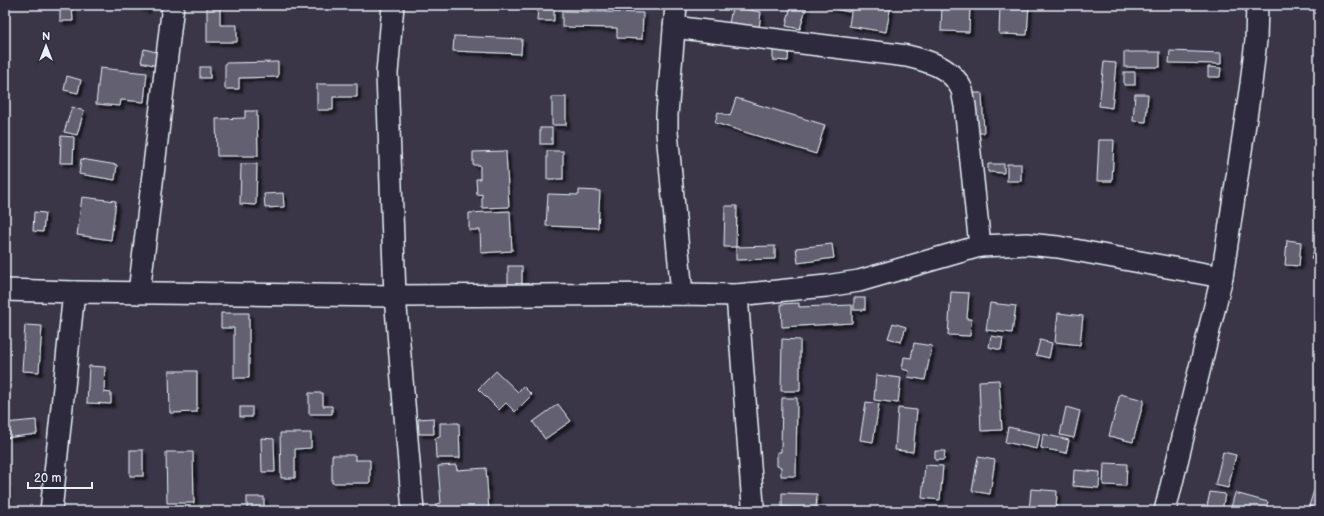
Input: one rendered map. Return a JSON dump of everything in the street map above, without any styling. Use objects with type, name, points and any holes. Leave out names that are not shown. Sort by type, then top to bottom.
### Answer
[{"type":"street","points":[[139,293],[173,5]]},
{"type":"street","points":[[393,5],[388,72],[395,296],[413,511]]},
{"type":"street","points":[[676,5],[666,115],[682,294]]},
{"type":"street","points":[[1165,511],[1222,277],[1251,84],[1256,40],[1257,5]]},
{"type":"street","points":[[674,27],[907,56],[922,59],[942,67],[953,76],[962,90],[980,246]]},
{"type":"street","points":[[5,290],[395,296],[737,295],[826,286],[859,281],[980,246],[1027,244],[1058,247],[1222,277]]},
{"type":"street","points":[[50,511],[74,292]]},
{"type":"street","points":[[737,295],[753,505]]},
{"type":"building","points":[[60,5],[72,5],[73,21],[60,21]]},
{"type":"building","points":[[133,5],[148,5],[147,10]]},
{"type":"building","points":[[207,5],[220,5],[220,25],[237,25],[237,42],[207,42]]},
{"type":"building","points":[[464,5],[505,5],[505,7]]},
{"type":"building","points":[[535,5],[535,8],[514,6]]},
{"type":"building","points":[[538,5],[554,5],[554,21],[537,21]]},
{"type":"building","points":[[747,5],[746,8],[733,6]]},
{"type":"building","points":[[791,5],[807,5],[800,29],[786,26]]},
{"type":"building","points":[[826,5],[851,5],[849,12],[825,7]]},
{"type":"building","points":[[852,5],[891,5],[886,32],[849,26]]},
{"type":"building","points":[[942,5],[970,5],[969,32],[941,31]]},
{"type":"building","points":[[1000,5],[1029,5],[1027,35],[999,34]]},
{"type":"building","points":[[732,7],[761,12],[759,29],[729,24]]},
{"type":"building","points":[[1316,8],[1319,8],[1319,16],[1316,16]]},
{"type":"building","points":[[562,11],[643,13],[642,39],[617,38],[617,28],[562,27]]},
{"type":"building","points":[[454,36],[522,39],[521,54],[453,51]]},
{"type":"building","points":[[773,47],[789,47],[788,61],[773,60]]},
{"type":"building","points":[[144,49],[164,54],[161,67],[141,62]]},
{"type":"building","points":[[1170,51],[1221,53],[1221,64],[1169,63]]},
{"type":"building","points":[[1124,52],[1160,52],[1160,67],[1124,67]]},
{"type":"building","points":[[278,62],[278,77],[239,78],[239,89],[225,89],[225,63]]},
{"type":"building","points":[[1104,62],[1116,63],[1112,108],[1099,106]]},
{"type":"building","points":[[200,67],[210,67],[210,78],[200,78]]},
{"type":"building","points":[[1208,67],[1221,68],[1220,77],[1208,77]]},
{"type":"building","points":[[100,68],[147,73],[144,102],[121,100],[120,106],[96,104]]},
{"type":"building","points":[[1124,72],[1135,72],[1135,85],[1124,85]]},
{"type":"building","points":[[67,76],[81,80],[78,93],[64,90]]},
{"type":"building","points":[[317,84],[357,84],[357,97],[333,97],[333,110],[317,110]]},
{"type":"building","points":[[973,93],[982,93],[984,133],[975,133]]},
{"type":"building","points":[[1135,94],[1148,94],[1146,122],[1133,121]]},
{"type":"building","points":[[552,97],[566,97],[566,125],[552,125]]},
{"type":"building","points":[[736,98],[825,125],[816,154],[715,123],[718,112],[730,116]]},
{"type":"building","points":[[72,107],[84,111],[77,135],[64,132]]},
{"type":"building","points":[[245,111],[257,111],[258,156],[217,156],[216,119],[245,118]]},
{"type":"building","points":[[540,128],[552,128],[552,144],[540,144]]},
{"type":"building","points":[[61,136],[74,137],[73,163],[60,163]]},
{"type":"building","points":[[1099,140],[1114,140],[1112,181],[1097,181]]},
{"type":"building","points":[[506,151],[509,207],[482,208],[482,194],[477,195],[476,179],[480,179],[480,165],[473,165],[473,152]]},
{"type":"building","points":[[547,151],[563,151],[563,179],[547,179]]},
{"type":"building","points":[[81,159],[117,165],[115,180],[79,174]]},
{"type":"building","points":[[241,164],[257,164],[256,205],[240,204]]},
{"type":"building","points":[[988,164],[1004,164],[1004,173],[988,172]]},
{"type":"building","points":[[1007,164],[1021,164],[1021,181],[1007,181]]},
{"type":"building","points":[[1319,165],[1319,181],[1316,180]]},
{"type":"building","points":[[579,190],[600,191],[598,228],[546,226],[548,194],[579,195]]},
{"type":"building","points":[[283,193],[284,207],[265,208],[264,194]]},
{"type":"building","points":[[82,197],[116,201],[111,240],[77,235]]},
{"type":"building","points":[[725,206],[737,206],[736,247],[724,247]]},
{"type":"building","points":[[510,211],[512,251],[481,253],[480,230],[469,230],[469,213]]},
{"type":"building","points":[[34,212],[45,213],[43,232],[33,231]]},
{"type":"building","points":[[1319,236],[1319,261],[1311,259]]},
{"type":"building","points":[[1287,240],[1301,242],[1299,266],[1285,265]]},
{"type":"building","points":[[832,244],[834,258],[798,263],[796,248]]},
{"type":"building","points":[[775,246],[775,259],[736,260],[736,247]]},
{"type":"building","points":[[508,266],[522,266],[522,284],[508,284]]},
{"type":"building","points":[[951,292],[969,293],[967,319],[971,319],[970,336],[948,335]]},
{"type":"building","points":[[854,298],[865,298],[865,310],[854,310]]},
{"type":"building","points":[[799,303],[799,307],[852,305],[852,323],[782,327],[781,304]]},
{"type":"building","points":[[990,303],[1016,306],[1012,333],[986,330]]},
{"type":"building","points":[[221,313],[249,313],[249,378],[234,378],[234,328],[221,328]]},
{"type":"building","points":[[1058,313],[1083,316],[1080,345],[1055,342]]},
{"type":"building","points":[[893,323],[906,327],[901,342],[888,338]]},
{"type":"building","points":[[25,325],[42,326],[39,372],[22,371]]},
{"type":"building","points":[[991,336],[1003,338],[1001,350],[989,347]]},
{"type":"building","points":[[782,339],[800,340],[800,391],[781,391]]},
{"type":"building","points":[[1040,340],[1052,343],[1049,358],[1036,355]]},
{"type":"building","points":[[914,343],[932,346],[925,380],[908,377],[909,371],[902,369],[904,357],[911,358]]},
{"type":"building","points":[[89,366],[105,367],[104,392],[111,393],[111,404],[87,403]]},
{"type":"building","points":[[169,371],[197,371],[197,412],[170,413]]},
{"type":"building","points":[[496,371],[518,392],[523,386],[532,395],[515,412],[506,403],[499,410],[478,389]]},
{"type":"building","points":[[876,375],[901,378],[898,403],[874,400]]},
{"type":"building","points":[[999,380],[1002,430],[981,431],[979,381]]},
{"type":"building","points":[[309,393],[323,393],[323,406],[332,406],[332,414],[309,414]]},
{"type":"building","points":[[1120,394],[1144,400],[1133,442],[1109,436]]},
{"type":"building","points":[[782,398],[797,398],[796,476],[781,476],[781,467],[777,466],[777,452],[781,452]]},
{"type":"building","points":[[866,402],[879,404],[873,442],[860,440]]},
{"type":"building","points":[[558,404],[571,421],[545,439],[533,422]]},
{"type":"building","points":[[240,407],[252,407],[252,417],[240,417]]},
{"type":"building","points":[[1066,407],[1080,411],[1074,438],[1060,435]]},
{"type":"building","points":[[898,408],[917,410],[913,452],[895,450]]},
{"type":"building","points":[[433,418],[434,434],[419,434],[418,419]]},
{"type":"building","points":[[36,420],[37,434],[5,438],[5,423]]},
{"type":"building","points":[[440,423],[459,423],[460,458],[436,458],[435,438],[440,437]]},
{"type":"building","points":[[1008,427],[1040,434],[1037,449],[1005,442]]},
{"type":"building","points":[[280,433],[311,433],[311,448],[295,449],[295,478],[281,478]]},
{"type":"building","points":[[1043,434],[1069,440],[1066,453],[1041,448]]},
{"type":"building","points":[[261,438],[274,439],[275,472],[262,472]]},
{"type":"building","points":[[130,450],[143,450],[143,476],[130,476]]},
{"type":"building","points":[[935,451],[945,451],[944,460],[935,460]]},
{"type":"building","points":[[166,452],[193,452],[194,503],[167,503]]},
{"type":"building","points":[[1223,452],[1236,455],[1228,488],[1215,485]]},
{"type":"building","points":[[332,455],[355,455],[355,460],[370,460],[370,483],[332,483]]},
{"type":"building","points":[[978,457],[995,460],[990,494],[972,491]]},
{"type":"building","points":[[1104,463],[1127,464],[1126,486],[1103,485]]},
{"type":"building","points":[[456,465],[457,470],[486,468],[489,511],[436,511],[436,504],[441,503],[438,466]]},
{"type":"building","points":[[925,465],[943,466],[940,500],[922,498]]},
{"type":"building","points":[[1074,470],[1100,472],[1099,488],[1073,486]]},
{"type":"building","points":[[1319,478],[1319,509],[1309,506]]},
{"type":"building","points":[[5,484],[7,484],[7,501],[5,501]]},
{"type":"building","points":[[1031,489],[1057,491],[1056,511],[1029,511]]},
{"type":"building","points":[[1210,492],[1225,494],[1222,511],[1206,511]]},
{"type":"building","points":[[782,493],[817,494],[816,509],[782,507]]},
{"type":"building","points":[[1235,493],[1268,502],[1265,511],[1230,511]]},
{"type":"building","points":[[247,497],[264,497],[264,511],[247,511]]},
{"type":"building","points":[[827,509],[853,510],[827,511]]}]
